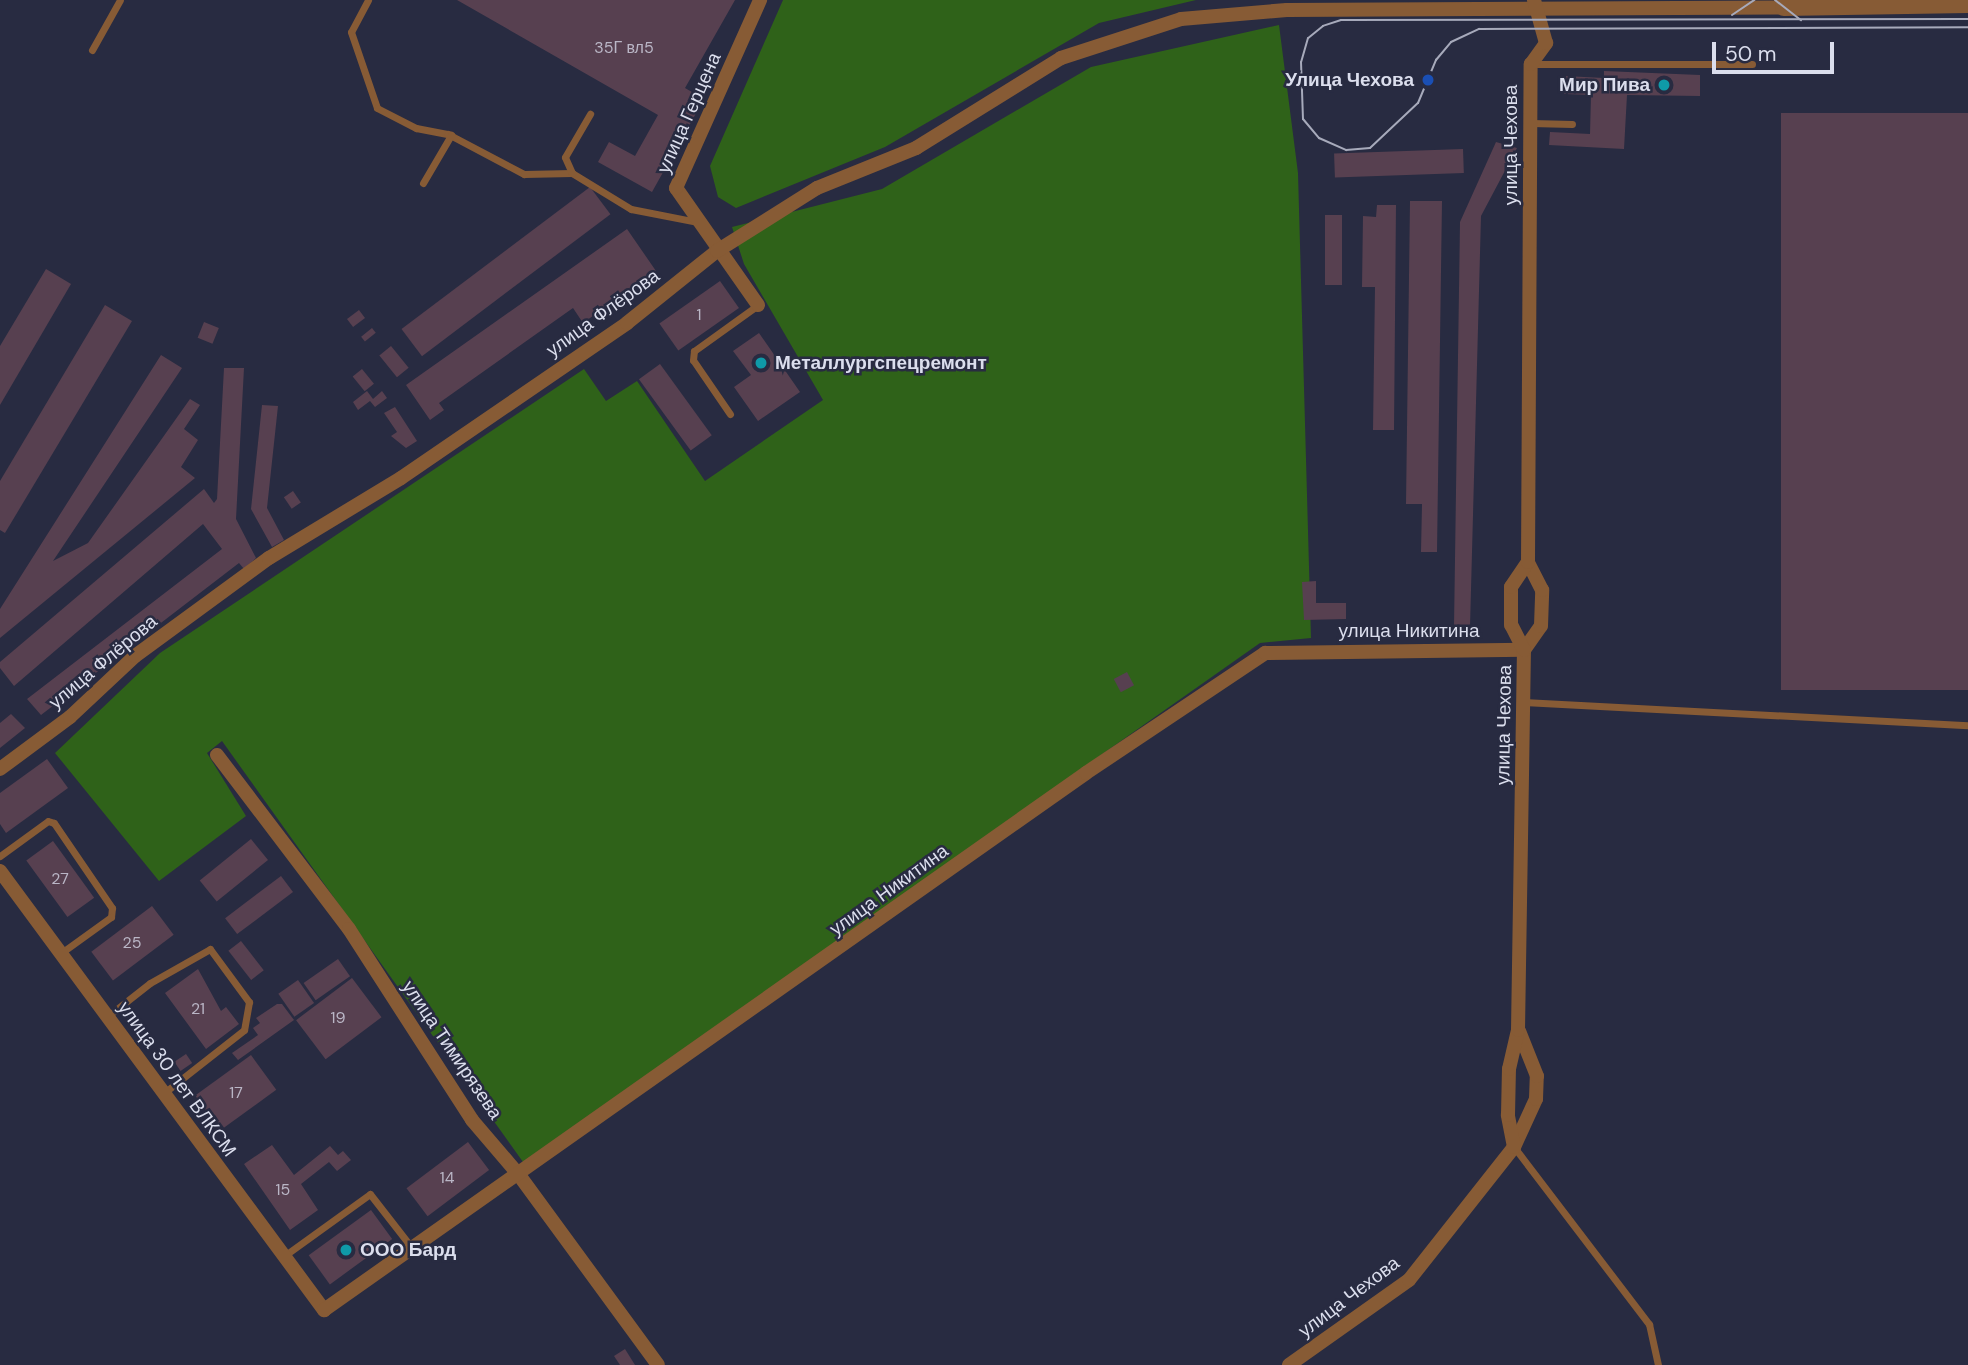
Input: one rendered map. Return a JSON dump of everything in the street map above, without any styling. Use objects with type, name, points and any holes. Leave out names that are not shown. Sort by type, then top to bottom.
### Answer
[{"type":"street","name":"улица Герцена","points":[[758,305],[717,251],[676,188],[760,0]]},
{"type":"street","points":[[1784,3],[1968,4]]},
{"type":"street","name":"улица Флёрова","points":[[0,769],[70,717],[135,656],[269,558],[401,478],[627,323],[717,251],[817,188],[916,148],[1061,58],[1181,19],[1287,10],[1394,4],[1784,3]]},
{"type":"street","name":"улица Чехова","points":[[1289,1365],[1409,1280],[1514,1147],[1508,1115],[1509,1081],[1518,1030],[1524,650],[1511,625],[1511,587],[1528,562],[1531,64],[1546,43],[1536,5]]},
{"type":"street","points":[[1524,650],[1541,626],[1542,590],[1528,562]]},
{"type":"street","name":"улица Никитина","points":[[324,1310],[1086,773],[1265,653],[1524,650]]},
{"type":"street","name":"улица Тимирязева","points":[[217,755],[349,929],[472,1119],[519,1175],[658,1365]]},
{"type":"street","name":"улица 30 лет ВЛКСМ","points":[[0,871],[324,1310]]},
{"type":"street","points":[[1514,1147],[1530,1118],[1537,1076],[1518,1030]]},
{"type":"lane","points":[[92,50],[120,0]]},
{"type":"lane","points":[[368,0],[351,32],[377,108],[416,128],[450,135],[524,174],[572,173],[631,209],[698,222]]},
{"type":"lane","points":[[1531,64],[1752,64]]},
{"type":"lane","points":[[572,173],[565,157],[590,114]]},
{"type":"lane","points":[[1531,123],[1572,124]]},
{"type":"lane","points":[[423,183],[450,135]]},
{"type":"lane","points":[[730,414],[693,360],[694,351],[758,305]]},
{"type":"lane","points":[[1523,702],[1968,725]]},
{"type":"lane","points":[[0,856],[48,821],[54,822],[112,908],[111,917],[61,953]]},
{"type":"lane","points":[[107,1016],[149,984],[210,949],[242,991],[249,1002],[244,1030],[164,1093]]},
{"type":"lane","points":[[1514,1147],[1649,1324],[1658,1365]]},
{"type":"lane","points":[[284,1256],[370,1194],[413,1248]]},
{"type":"green space","points":[[783,0],[1196,0],[1099,23],[885,147],[736,208],[718,197],[710,166]]},
{"type":"green space","points":[[1279,25],[1298,173],[1311,638],[1260,643],[523,1162],[222,741],[207,753],[246,816],[159,881],[55,753],[160,653],[584,369],[606,401],[637,381],[705,481],[823,400],[744,264],[732,227],[882,189],[1091,67]]},
{"type":"building","points":[[457,0],[735,0],[685,88],[704,99],[652,192],[598,162],[609,142],[635,156],[658,115]]},
{"type":"building","points":[[1604,71],[1700,75],[1700,96],[1627,95],[1624,149],[1549,145],[1550,132],[1590,134],[1591,95],[1564,94],[1565,76],[1604,78]]},
{"type":"building","points":[[1781,113],[1968,113],[1968,690],[1781,690]]},
{"type":"building","points":[[1496,142],[1517,148],[1481,216],[1470,627],[1454,626],[1460,222]]},
{"type":"building","points":[[1463,149],[1464,173],[1335,177],[1334,154]]},
{"type":"building","points":[[590,187],[610,214],[422,356],[402,329]]},
{"type":"building","points":[[1410,201],[1442,201],[1437,552],[1421,552],[1422,504],[1406,504]]},
{"type":"building","points":[[1377,205],[1396,205],[1394,430],[1373,430],[1375,287],[1362,287],[1363,216],[1376,217]]},
{"type":"building","points":[[1325,215],[1342,215],[1342,285],[1325,285]]},
{"type":"building","points":[[627,229],[656,271],[583,323],[573,308],[439,403],[444,410],[430,420],[406,385]]},
{"type":"building","points":[[46,269],[71,284],[0,405],[0,346]]},
{"type":"building","points":[[720,281],[739,308],[678,350],[659,323]]},
{"type":"building","points":[[105,305],[132,321],[5,533],[0,530],[0,481]]},
{"type":"building","points":[[359,310],[365,318],[353,327],[347,319]]},
{"type":"building","points":[[204,322],[219,328],[212,344],[198,338]]},
{"type":"building","points":[[372,328],[376,333],[365,341],[361,337]]},
{"type":"building","name":"Металлургспецремонт","points":[[759,333],[800,392],[758,421],[734,387],[751,375],[733,351]]},
{"type":"building","points":[[391,346],[409,368],[397,377],[379,355]]},
{"type":"building","points":[[161,355],[182,368],[53,561],[88,543],[190,399],[200,405],[184,429],[198,440],[181,467],[195,478],[0,638],[0,609]]},
{"type":"building","points":[[660,364],[712,435],[691,450],[639,379]]},
{"type":"building","points":[[224,368],[244,368],[236,519],[256,558],[244,569],[239,563],[41,715],[27,699],[222,549],[203,524],[14,686],[0,668],[0,662],[204,489],[214,503],[217,499]]},
{"type":"building","points":[[362,369],[374,384],[365,391],[353,377]]},
{"type":"building","points":[[367,391],[373,399],[382,391],[387,398],[375,407],[370,401],[358,410],[353,402]]},
{"type":"building","points":[[262,405],[278,406],[267,508],[284,540],[272,547],[251,509]]},
{"type":"building","points":[[395,407],[417,441],[406,448],[391,436],[397,432],[384,413]]},
{"type":"building","points":[[293,491],[301,503],[292,509],[284,497]]},
{"type":"building","points":[[1316,581],[1316,603],[1346,603],[1346,619],[1304,620],[1302,582]]},
{"type":"building","points":[[1127,672],[1134,685],[1121,692],[1114,679]]},
{"type":"building","points":[[11,714],[25,728],[0,748],[0,723]]},
{"type":"building","points":[[47,759],[68,788],[6,833],[0,824],[0,793]]},
{"type":"building","points":[[251,839],[268,860],[217,902],[200,881]]},
{"type":"building","points":[[53,841],[94,898],[67,917],[26,860]]},
{"type":"building","points":[[281,876],[293,892],[237,934],[225,918]]},
{"type":"building","points":[[152,906],[174,935],[113,980],[91,952]]},
{"type":"building","points":[[241,941],[264,970],[251,980],[228,951]]},
{"type":"building","points":[[338,959],[350,976],[316,1000],[304,983]]},
{"type":"building","points":[[198,969],[221,1011],[226,1007],[239,1024],[206,1049],[165,993]]},
{"type":"building","points":[[352,978],[381,1017],[326,1059],[296,1020]]},
{"type":"building","points":[[298,980],[314,1003],[294,1017],[278,994]]},
{"type":"building","points":[[277,1004],[282,1004],[294,1020],[238,1060],[232,1053],[258,1035],[253,1028],[260,1023],[256,1018]]},
{"type":"building","points":[[186,1054],[192,1063],[181,1071],[174,1062]]},
{"type":"building","points":[[251,1055],[276,1090],[220,1130],[195,1096]]},
{"type":"building","points":[[468,1142],[489,1170],[428,1216],[407,1188]]},
{"type":"building","points":[[272,1145],[294,1175],[330,1146],[338,1155],[343,1151],[351,1160],[337,1171],[329,1162],[301,1184],[318,1210],[290,1230],[244,1164]]},
{"type":"building","name":"ООО Бард","points":[[371,1210],[392,1239],[330,1284],[309,1255]]},
{"type":"building","points":[[625,1349],[635,1365],[620,1365],[614,1356]]},
{"type":"tram line","points":[[1732,15],[1754,0]]},
{"type":"tram line","points":[[1775,0],[1801,20]]},
{"type":"tram line","points":[[1968,19],[1341,20],[1323,26],[1308,38],[1301,62],[1303,119],[1319,138],[1346,150],[1370,148],[1418,103],[1436,60],[1451,42],[1479,29],[1968,27]]},
{"type":"place","name":"Улица Чехова","points":[[1428,80]]},
{"type":"place","name":"Мир Пива","points":[[1664,85]]},
{"type":"place","name":"Металлургспецремонт","points":[[761,363]]},
{"type":"place","name":"ООО Бард","points":[[346,1250]]}]
